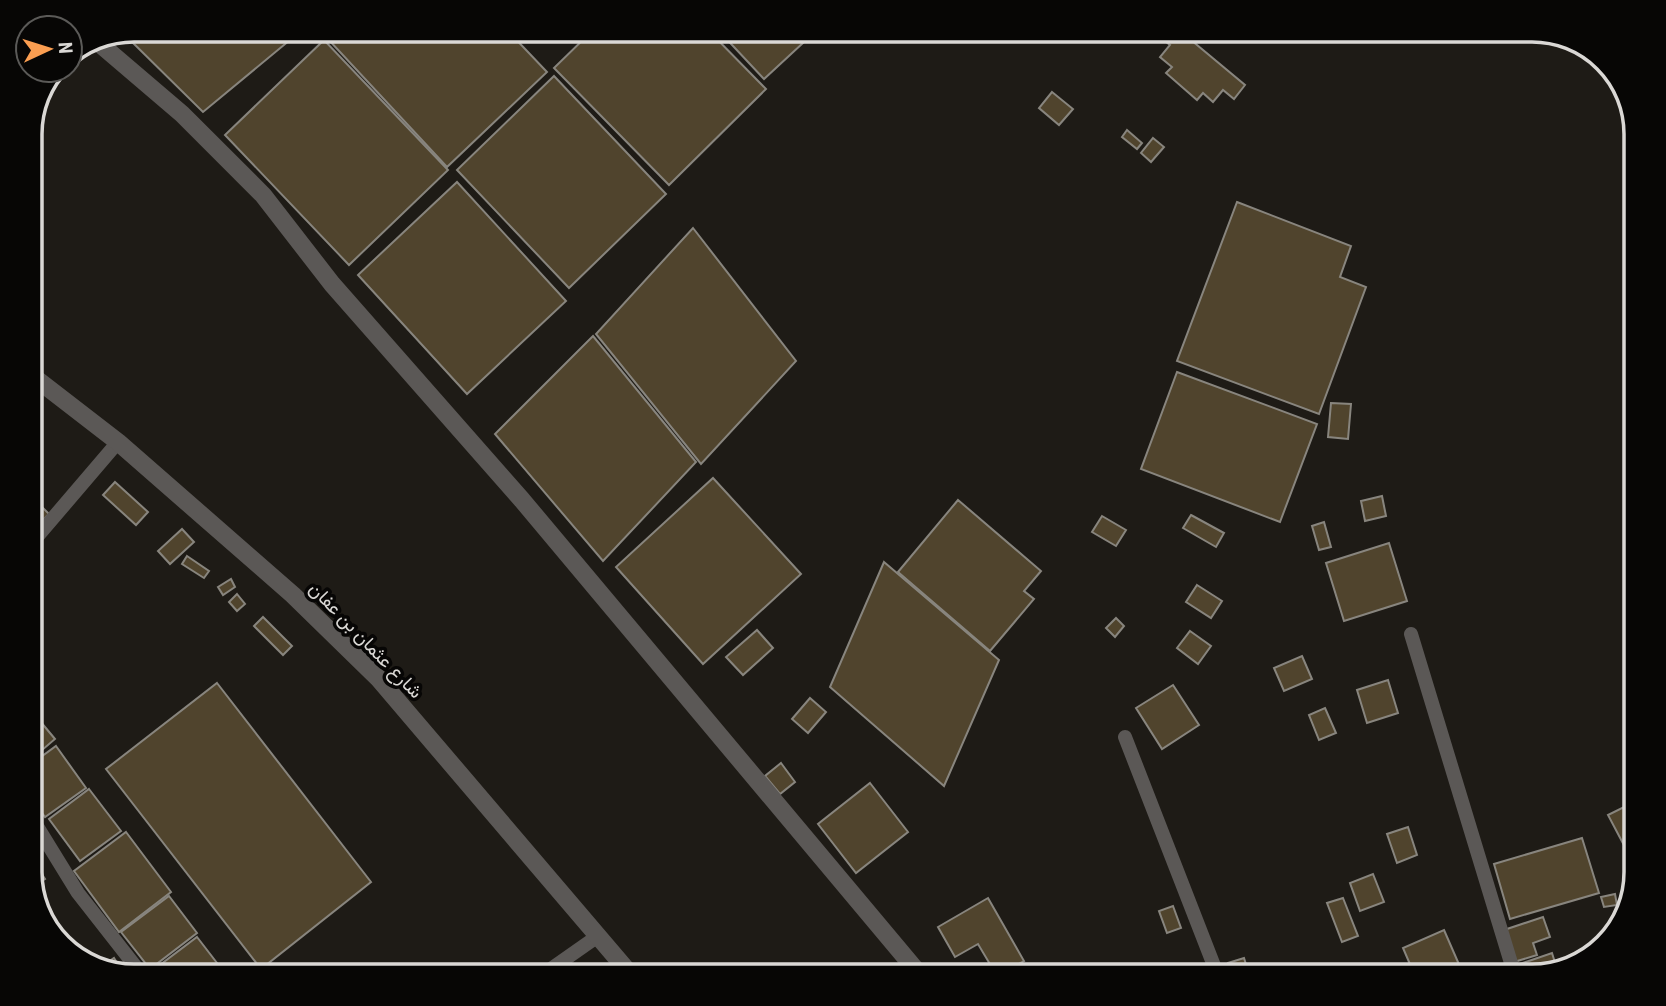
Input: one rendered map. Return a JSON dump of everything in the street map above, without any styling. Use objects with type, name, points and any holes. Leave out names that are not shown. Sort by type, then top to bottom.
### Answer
[{"type":"street","points":[[104,47],[182,114],[263,195],[332,284],[522,500],[616,616],[911,964]]},
{"type":"street","name":"شارع عثمان بن عفان","points":[[42,383],[118,442],[293,594],[378,678],[622,964]]},
{"type":"lane","points":[[42,531],[118,442]]},
{"type":"lane","points":[[1411,634],[1511,964]]},
{"type":"lane","points":[[1125,737],[1213,964]]},
{"type":"lane","points":[[42,834],[78,893],[134,964]]},
{"type":"lane","points":[[558,964],[598,936]]},
{"type":"building","points":[[132,42],[288,42],[203,112]]},
{"type":"building","points":[[322,42],[326,42],[448,170],[349,265],[225,135]]},
{"type":"building","points":[[331,42],[518,42],[547,72],[447,167]]},
{"type":"building","points":[[581,42],[720,42],[766,89],[669,185],[554,68]]},
{"type":"building","points":[[729,42],[804,42],[764,79]]},
{"type":"building","points":[[1166,42],[1193,42],[1245,85],[1234,99],[1223,90],[1213,102],[1203,93],[1197,100],[1166,73],[1172,67],[1160,57],[1170,45]]},
{"type":"building","points":[[554,76],[666,194],[569,288],[457,170]]},
{"type":"building","points":[[1052,92],[1073,109],[1059,125],[1039,108]]},
{"type":"building","points":[[1127,130],[1142,143],[1137,149],[1122,137]]},
{"type":"building","points":[[1153,138],[1164,147],[1151,162],[1141,153]]},
{"type":"building","points":[[457,182],[566,301],[467,394],[358,275]]},
{"type":"building","points":[[1237,202],[1351,246],[1340,277],[1366,287],[1319,414],[1177,361]]},
{"type":"building","points":[[693,228],[796,361],[701,464],[596,334]]},
{"type":"building","points":[[593,336],[696,462],[603,561],[495,434]]},
{"type":"building","points":[[1177,372],[1317,424],[1280,522],[1141,469]]},
{"type":"building","points":[[1331,403],[1351,404],[1348,439],[1328,437]]},
{"type":"building","points":[[713,478],[801,574],[703,664],[616,567]]},
{"type":"building","points":[[115,482],[148,512],[136,525],[103,495]]},
{"type":"building","points":[[1382,496],[1386,516],[1365,521],[1361,501]]},
{"type":"building","points":[[958,500],[1041,571],[1024,591],[1034,599],[990,651],[898,572]]},
{"type":"building","points":[[42,507],[49,514],[42,521]]},
{"type":"building","points":[[1191,515],[1224,533],[1216,547],[1183,528]]},
{"type":"building","points":[[1102,516],[1126,530],[1116,546],[1092,532]]},
{"type":"building","points":[[1324,522],[1331,547],[1319,550],[1312,526]]},
{"type":"building","points":[[182,529],[194,542],[170,564],[158,551]]},
{"type":"building","points":[[1389,543],[1407,601],[1344,621],[1326,563]]},
{"type":"building","points":[[187,556],[209,571],[204,578],[182,564]]},
{"type":"building","points":[[884,562],[999,660],[944,786],[830,687]]},
{"type":"building","points":[[231,579],[235,587],[223,595],[218,587]]},
{"type":"building","points":[[1197,585],[1222,601],[1211,618],[1186,602]]},
{"type":"building","points":[[237,594],[245,604],[237,611],[229,602]]},
{"type":"building","points":[[263,617],[292,646],[283,655],[254,626]]},
{"type":"building","points":[[1116,618],[1124,626],[1115,637],[1106,628]]},
{"type":"building","points":[[757,630],[773,648],[743,675],[726,657]]},
{"type":"building","points":[[1190,631],[1211,646],[1198,664],[1177,648]]},
{"type":"building","points":[[1302,656],[1312,679],[1284,691],[1274,668]]},
{"type":"building","points":[[1388,680],[1398,713],[1367,723],[1357,690]]},
{"type":"building","points":[[217,683],[371,882],[267,964],[257,964],[106,769]]},
{"type":"building","points":[[1173,685],[1199,725],[1162,749],[1136,708]]},
{"type":"building","points":[[810,698],[826,712],[808,733],[792,719]]},
{"type":"building","points":[[1325,708],[1336,733],[1319,740],[1309,715]]},
{"type":"building","points":[[42,723],[55,739],[42,750]]},
{"type":"building","points":[[56,746],[86,788],[45,817],[42,813],[42,756]]},
{"type":"building","points":[[781,763],[795,782],[780,794],[765,776]]},
{"type":"building","points":[[870,783],[908,832],[856,873],[818,824]]},
{"type":"building","points":[[89,789],[121,831],[80,861],[49,819]]},
{"type":"building","points":[[1624,807],[1624,845],[1608,815]]},
{"type":"building","points":[[1408,827],[1417,855],[1397,863],[1387,834]]},
{"type":"building","points":[[126,832],[171,892],[119,932],[74,871]]},
{"type":"building","points":[[1582,838],[1599,893],[1510,919],[1494,864]]},
{"type":"building","points":[[1373,874],[1384,902],[1360,911],[1350,883]]},
{"type":"building","points":[[1615,894],[1617,905],[1604,907],[1601,897]]},
{"type":"building","points":[[169,896],[197,933],[157,964],[146,964],[121,932]]},
{"type":"building","points":[[988,898],[1024,961],[1019,964],[990,964],[978,944],[955,957],[938,927]]},
{"type":"building","points":[[1343,898],[1358,936],[1342,942],[1327,903]]},
{"type":"building","points":[[1173,906],[1181,928],[1167,933],[1159,911]]},
{"type":"building","points":[[1543,917],[1550,937],[1533,943],[1537,955],[1514,962],[1504,930]]},
{"type":"building","points":[[1444,930],[1459,964],[1410,964],[1403,948]]},
{"type":"building","points":[[197,937],[218,964],[161,964]]},
{"type":"building","points":[[1552,953],[1555,961],[1532,964],[1520,964]]},
{"type":"building","points":[[1244,958],[1246,964],[1228,964]]}]
